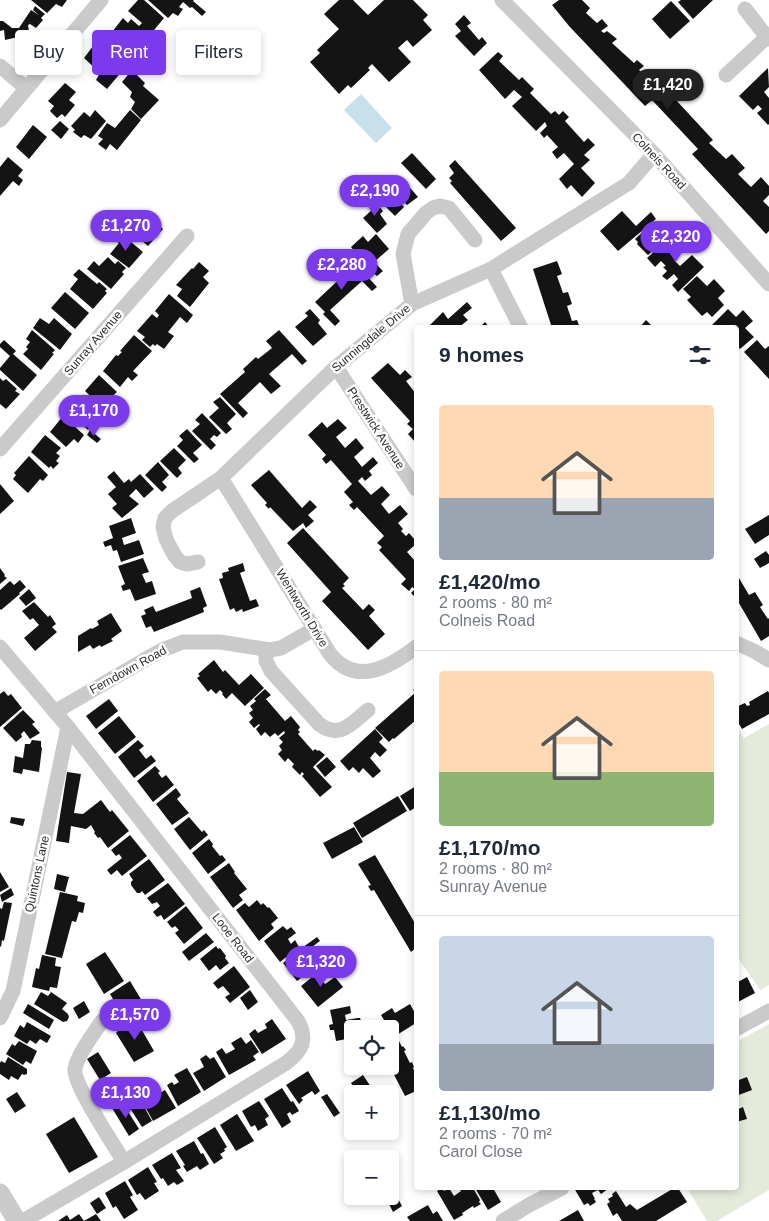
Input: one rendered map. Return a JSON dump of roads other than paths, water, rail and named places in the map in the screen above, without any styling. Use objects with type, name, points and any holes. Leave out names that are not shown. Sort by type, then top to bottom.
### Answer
[{"type":"street","points":[[0,120],[101,0]]},
{"type":"street","name":"Colneis Road","points":[[502,0],[654,154],[769,284]]},
{"type":"street","points":[[726,75],[768,38],[745,9]]},
{"type":"street","points":[[0,66],[26,88]]},
{"type":"street","name":"Sunningdale Drive","points":[[198,562],[187,564],[180,562],[175,556],[164,532],[164,522],[172,511],[221,478],[336,367],[412,304],[492,269],[629,183],[654,154]]},
{"type":"street","points":[[412,304],[403,254],[408,234],[426,212],[440,206],[449,208],[475,240]]},
{"type":"street","name":"Sunray Avenue","points":[[0,449],[187,236]]},
{"type":"street","points":[[492,269],[520,325]]},
{"type":"street","name":"Prestwick Avenue","points":[[336,367],[414,487]]},
{"type":"street","name":"Wentworth Drive","points":[[221,478],[334,659],[346,668],[366,672],[399,660],[414,649]]},
{"type":"street","name":"Ferndown Road","points":[[55,712],[162,650],[183,642],[220,642],[266,650],[281,648],[314,629]]},
{"type":"street","points":[[739,644],[769,660]]},
{"type":"street","name":"Looe Road","points":[[0,647],[68,728],[298,1021],[302,1027],[303,1037],[300,1050],[286,1063],[23,1221]]},
{"type":"street","points":[[266,650],[266,661],[271,671],[319,724],[326,729],[336,730],[349,727],[368,710]]},
{"type":"street","name":"Quintons Lane","points":[[0,1018],[12,991],[68,728]]},
{"type":"street","points":[[739,1027],[769,1011]]},
{"type":"street","points":[[102,1021],[78,1058],[75,1076],[82,1092],[124,1162]]},
{"type":"street","points":[[503,1221],[558,1190]]},
{"type":"street","points":[[0,1193],[17,1221]]},
{"type":"water","points":[[361,94],[392,128],[376,143],[344,110]]}]
